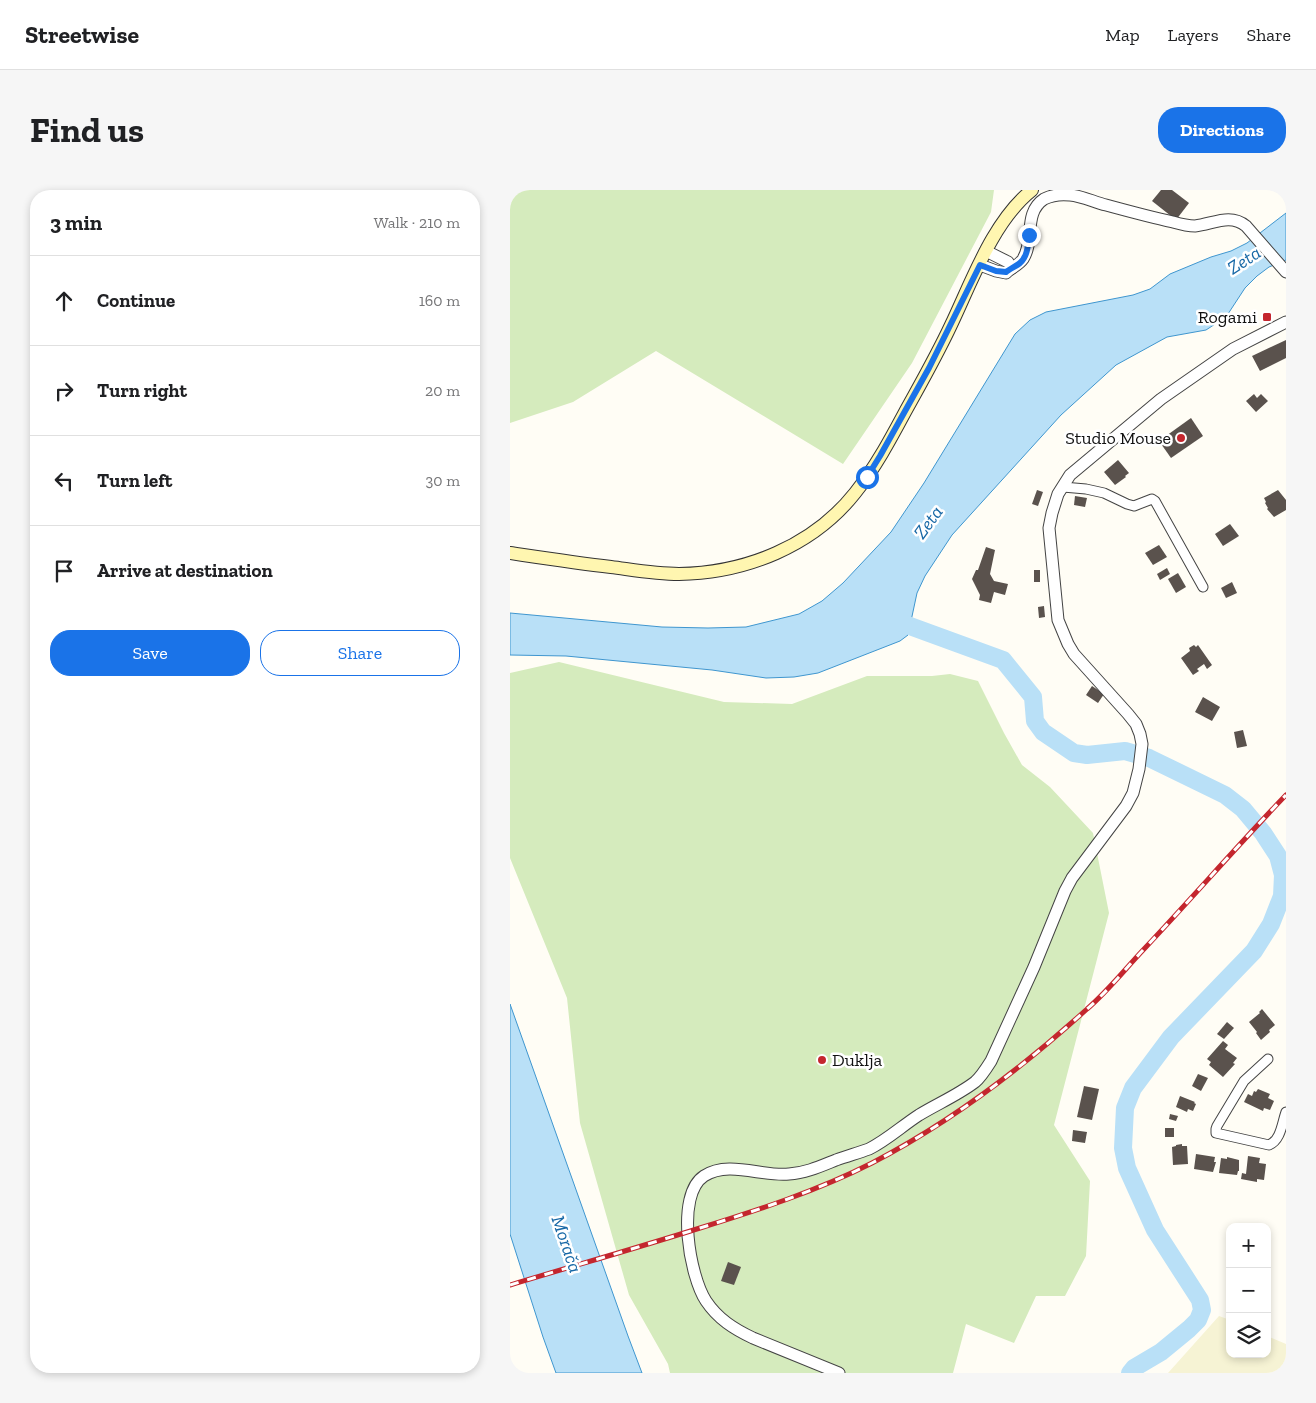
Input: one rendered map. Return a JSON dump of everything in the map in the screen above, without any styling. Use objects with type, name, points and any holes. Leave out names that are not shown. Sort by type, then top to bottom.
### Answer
[{"type":"main road","points":[[510,553],[644,572],[688,573],[713,571],[742,565],[773,554],[800,541],[819,528],[855,494],[871,471],[985,267],[1008,214],[1032,190]]},
{"type":"street","points":[[985,267],[1006,272],[1020,262],[1026,254],[1033,211],[1038,204],[1049,197],[1068,195],[1183,225],[1196,226],[1227,219],[1238,220],[1246,226],[1286,272]]},
{"type":"street","points":[[991,254],[1008,262],[1012,268]]},
{"type":"street","points":[[839,1373],[739,1332],[712,1309],[698,1286],[690,1254],[688,1204],[694,1187],[703,1177],[717,1171],[731,1169],[779,1175],[805,1172],[869,1149],[918,1116],[976,1082],[991,1062],[1034,967],[1065,891],[1072,878],[1126,806],[1133,792],[1139,769],[1142,744],[1136,724],[1074,654],[1058,620],[1049,528],[1058,494],[1070,475],[1161,400],[1233,349],[1286,322]]},
{"type":"street","points":[[1063,487],[1104,493],[1134,506],[1152,499],[1203,587]]},
{"type":"street","points":[[1268,1058],[1244,1082],[1217,1126],[1216,1133],[1269,1145],[1274,1143],[1278,1137],[1286,1112]]},
{"type":"shaded area","points":[[1219,1316],[1226,1319],[1226,1358],[1271,1358],[1271,1338],[1286,1344],[1286,1373],[1168,1373]]},
{"type":"green space","points":[[510,190],[994,190],[991,212],[912,363],[843,464],[656,351],[573,402],[510,423]]},
{"type":"green space","name":"Duklja","points":[[559,662],[724,702],[792,704],[867,676],[932,676],[950,674],[978,681],[1022,765],[1050,787],[1093,833],[1109,913],[1054,1125],[1090,1181],[1086,1256],[1065,1296],[1036,1296],[1014,1343],[966,1324],[953,1373],[670,1373],[668,1364],[629,1295],[580,1123],[567,998],[510,858],[510,673]]},
{"type":"water","name":"Zeta","points":[[1286,213],[1286,260],[1269,267],[1257,276],[1245,288],[1226,317],[1206,330],[1167,337],[1116,365],[1061,415],[952,535],[925,576],[917,593],[908,635],[900,641],[818,673],[794,677],[766,678],[712,670],[566,656],[510,655],[510,613],[662,627],[746,627],[799,614],[822,601],[843,583],[891,532],[924,483],[1015,334],[1030,320],[1046,312],[1133,295],[1150,289],[1170,274],[1247,243]]},
{"type":"water","name":"Morača","points":[[510,1004],[642,1373],[556,1373],[543,1337],[510,1234]]},
{"type":"building","points":[[1161,190],[1172,190],[1189,203],[1176,220],[1152,201]]},
{"type":"building","points":[[1286,340],[1286,358],[1260,371],[1252,356]]},
{"type":"building","points":[[1254,394],[1257,398],[1261,394],[1268,401],[1256,412],[1246,401]]},
{"type":"building","name":"Studio Mouse","points":[[1191,418],[1203,436],[1171,458],[1159,441]]},
{"type":"building","points":[[1118,460],[1129,473],[1115,485],[1104,472]]},
{"type":"building","points":[[1037,490],[1043,492],[1038,506],[1032,504]]},
{"type":"building","points":[[1278,490],[1286,500],[1286,510],[1274,517],[1267,509],[1264,498]]},
{"type":"building","points":[[1075,496],[1087,498],[1085,507],[1074,505]]},
{"type":"building","points":[[1230,524],[1239,536],[1223,546],[1215,534]]},
{"type":"building","points":[[1159,545],[1167,557],[1153,565],[1145,553]]},
{"type":"building","points":[[986,547],[995,550],[990,574],[994,581],[1008,584],[1005,595],[994,592],[991,603],[979,600],[980,595],[972,579],[976,570],[978,570]]},
{"type":"building","points":[[1167,568],[1170,574],[1160,580],[1157,574]]},
{"type":"building","points":[[1034,570],[1040,570],[1040,582],[1034,582]]},
{"type":"building","points":[[1178,573],[1186,587],[1176,593],[1168,579]]},
{"type":"building","points":[[1232,582],[1237,593],[1226,598],[1221,588]]},
{"type":"building","points":[[1044,606],[1045,617],[1039,618],[1038,607]]},
{"type":"building","points":[[1194,645],[1196,647],[1198,645],[1212,665],[1207,669],[1204,664],[1193,675],[1181,658]]},
{"type":"building","points":[[1092,686],[1104,694],[1098,703],[1086,695]]},
{"type":"building","points":[[1203,697],[1220,707],[1212,721],[1195,712]]},
{"type":"building","points":[[1243,730],[1247,746],[1237,748],[1234,732]]},
{"type":"building","points":[[1262,1009],[1275,1025],[1261,1040],[1249,1022]]},
{"type":"building","points":[[1227,1022],[1234,1028],[1224,1039],[1217,1034]]},
{"type":"building","points":[[1223,1041],[1228,1045],[1225,1049],[1237,1058],[1233,1063],[1235,1064],[1223,1077],[1209,1065],[1211,1062],[1207,1059]]},
{"type":"building","points":[[1198,1074],[1208,1078],[1201,1091],[1192,1086]]},
{"type":"building","points":[[1084,1086],[1099,1089],[1092,1120],[1077,1117]]},
{"type":"building","points":[[1258,1089],[1270,1094],[1268,1098],[1274,1101],[1270,1110],[1264,1108],[1263,1111],[1244,1102],[1248,1094],[1252,1096],[1254,1091],[1256,1092]]},
{"type":"building","points":[[1180,1096],[1195,1102],[1193,1111],[1188,1109],[1187,1112],[1176,1107]]},
{"type":"building","points":[[1170,1114],[1178,1116],[1176,1121],[1169,1119]]},
{"type":"building","points":[[1165,1128],[1174,1128],[1174,1137],[1165,1137]]},
{"type":"building","points":[[1073,1130],[1087,1132],[1085,1143],[1072,1141]]},
{"type":"building","points":[[1182,1144],[1182,1146],[1187,1146],[1188,1164],[1173,1165],[1172,1147]]},
{"type":"building","points":[[1196,1154],[1215,1157],[1214,1162],[1216,1162],[1213,1172],[1194,1169]]},
{"type":"building","points":[[1248,1156],[1260,1158],[1259,1163],[1266,1164],[1264,1180],[1257,1179],[1257,1182],[1241,1179],[1242,1173],[1246,1174]]},
{"type":"building","points":[[1227,1157],[1239,1160],[1237,1175],[1219,1173],[1221,1158],[1227,1159]]},
{"type":"building","points":[[728,1262],[741,1267],[734,1285],[721,1281]]},
{"type":"waterway","points":[[888,618],[1003,660],[1033,697],[1035,721],[1043,732],[1074,753],[1087,755],[1125,751],[1149,758],[1225,795],[1243,809],[1263,833],[1278,856],[1283,875],[1282,896],[1271,924],[1254,951],[1171,1037],[1133,1088],[1125,1108],[1123,1148],[1127,1168],[1155,1230],[1200,1300],[1202,1310],[1198,1320],[1189,1329],[1161,1352],[1134,1368],[1130,1373]]},
{"type":"railway","points":[[510,1285],[744,1214],[787,1199],[872,1163],[930,1130],[984,1093],[1037,1053],[1095,1002],[1286,795]]},
{"type":"place","name":"Rogami","points":[[1267,317]]},
{"type":"place","name":"Studio Mouse","points":[[1181,438]]},
{"type":"place","name":"Duklja","points":[[822,1060]]},
{"type":"route","points":[[867,477],[929,368],[980,265],[996,271],[1006,272],[1024,258],[1028,247],[1029,235]]}]
